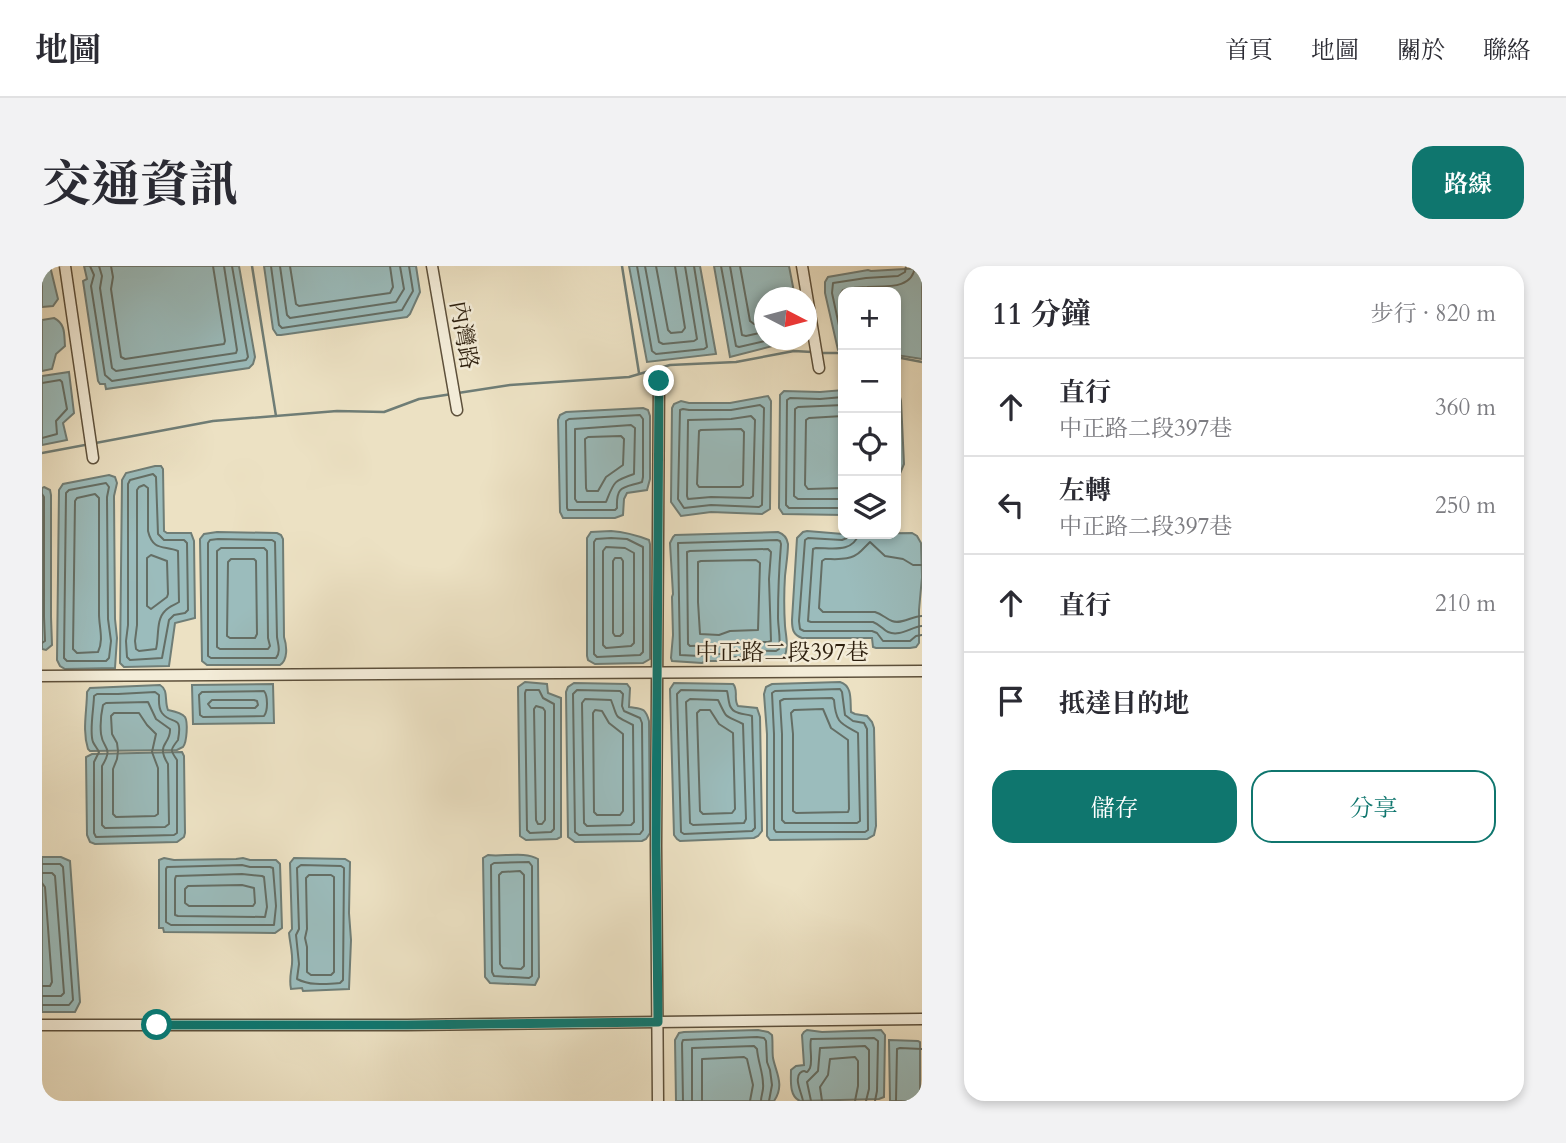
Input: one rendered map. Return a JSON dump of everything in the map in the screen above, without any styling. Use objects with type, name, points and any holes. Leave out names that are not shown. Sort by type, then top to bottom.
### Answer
[{"type":"street","points":[[65,266],[93,458]]},
{"type":"street","name":"內灣路","points":[[432,266],[457,410]]},
{"type":"street","points":[[802,266],[819,368]]},
{"type":"street","points":[[658,1101],[656,846],[659,381]]},
{"type":"street","name":"中正路二段397巷","points":[[42,676],[922,671]]},
{"type":"street","points":[[42,1026],[922,1019]]},
{"type":"water","points":[[42,266],[50,266],[58,299],[53,306],[42,307]]},
{"type":"water","points":[[84,266],[239,266],[255,357],[253,364],[249,368],[106,389],[105,384],[98,381],[83,281],[87,279]]},
{"type":"water","points":[[264,266],[416,266],[420,292],[407,317],[277,335],[273,329]]},
{"type":"water","points":[[629,266],[700,266],[716,354],[647,362]]},
{"type":"water","points":[[714,266],[789,266],[793,287],[754,287],[754,350],[757,350],[730,357]]},
{"type":"water","points":[[922,268],[922,359],[901,356],[901,287],[838,287],[838,350],[825,282],[828,277]]},
{"type":"water","points":[[54,318],[62,327],[65,346],[56,354],[52,369],[42,371],[42,320]]},
{"type":"water","points":[[69,372],[74,413],[63,423],[67,440],[42,445],[42,376]]},
{"type":"water","points":[[838,390],[838,515],[783,514],[779,508],[780,395],[784,391]]},
{"type":"water","points":[[768,396],[771,401],[770,509],[762,514],[711,512],[681,516],[671,502],[674,404],[681,401],[730,403]]},
{"type":"water","points":[[901,401],[904,464],[901,471]]},
{"type":"water","points":[[643,408],[648,410],[650,416],[650,479],[647,490],[627,493],[623,515],[615,518],[563,518],[560,512],[560,415],[566,412]]},
{"type":"water","points":[[161,466],[163,469],[164,531],[191,533],[194,541],[195,618],[175,623],[169,666],[124,667],[120,663],[122,480],[126,473]]},
{"type":"water","points":[[109,475],[115,477],[117,483],[114,496],[117,638],[115,668],[65,669],[57,660],[59,490],[63,484]]},
{"type":"water","points":[[44,487],[50,490],[51,495],[52,645],[46,650],[42,649]]},
{"type":"water","points":[[611,531],[649,540],[650,544],[650,659],[643,663],[595,664],[588,660],[587,656],[587,538],[591,532]]},
{"type":"water","points":[[778,532],[785,536],[788,544],[784,595],[787,646],[784,658],[734,657],[702,663],[672,661],[673,594],[670,543],[673,537]]},
{"type":"water","points":[[803,532],[838,534],[838,539],[901,539],[901,533],[917,536],[921,543],[922,577],[919,643],[916,647],[876,648],[873,647],[872,638],[802,638],[795,633],[792,620],[797,538]]},
{"type":"water","points":[[277,533],[283,539],[286,652],[280,665],[207,665],[202,661],[200,539],[204,534]]},
{"type":"water","points":[[525,682],[547,684],[548,693],[561,698],[561,837],[557,839],[526,840],[520,836],[518,687]]},
{"type":"water","points":[[840,682],[849,690],[851,712],[867,716],[874,728],[874,835],[867,839],[770,840],[767,836],[766,687],[772,684]]},
{"type":"water","points":[[574,683],[627,684],[630,688],[629,707],[642,710],[648,716],[650,833],[642,841],[575,842],[568,837],[566,692]]},
{"type":"water","points":[[674,683],[733,684],[738,706],[757,708],[760,717],[762,831],[758,836],[680,841],[674,835],[670,689]]},
{"type":"water","points":[[273,684],[274,723],[193,724],[192,685]]},
{"type":"water","points":[[160,685],[164,690],[168,710],[185,717],[187,727],[183,747],[177,750],[88,749],[85,720],[87,692],[90,688]]},
{"type":"water","points":[[182,752],[184,837],[177,842],[90,842],[87,835],[86,757],[92,754]]},
{"type":"water","points":[[488,855],[520,855],[538,859],[539,977],[535,985],[490,983],[485,977],[483,858]]},
{"type":"water","points":[[42,857],[61,857],[70,861],[80,1002],[75,1012],[42,1012]]},
{"type":"water","points":[[294,858],[345,859],[350,862],[349,989],[291,989],[290,863]]},
{"type":"water","points":[[159,860],[276,860],[280,864],[282,928],[275,933],[164,932],[163,928],[159,928]]},
{"type":"water","points":[[758,1030],[772,1035],[773,1058],[779,1084],[774,1101],[676,1101],[675,1040],[679,1033]]},
{"type":"water","points":[[807,1030],[881,1030],[885,1035],[884,1097],[796,1099],[791,1088],[791,1070],[804,1065],[802,1035]]},
{"type":"water","points":[[889,1040],[920,1042],[920,1101],[890,1101]]},
{"type":"waterway","points":[[252,266],[276,416]]},
{"type":"waterway","points":[[622,266],[639,373]]},
{"type":"waterway","points":[[458,393],[510,385],[629,377],[670,365],[736,362],[794,351],[812,352]]},
{"type":"waterway","points":[[819,353],[838,353]]},
{"type":"waterway","points":[[901,358],[922,362]]},
{"type":"waterway","points":[[42,453],[213,421],[337,411],[384,412],[419,399],[452,394]]},
{"type":"route","points":[[157,1025],[658,1022],[656,846],[659,381]]}]
